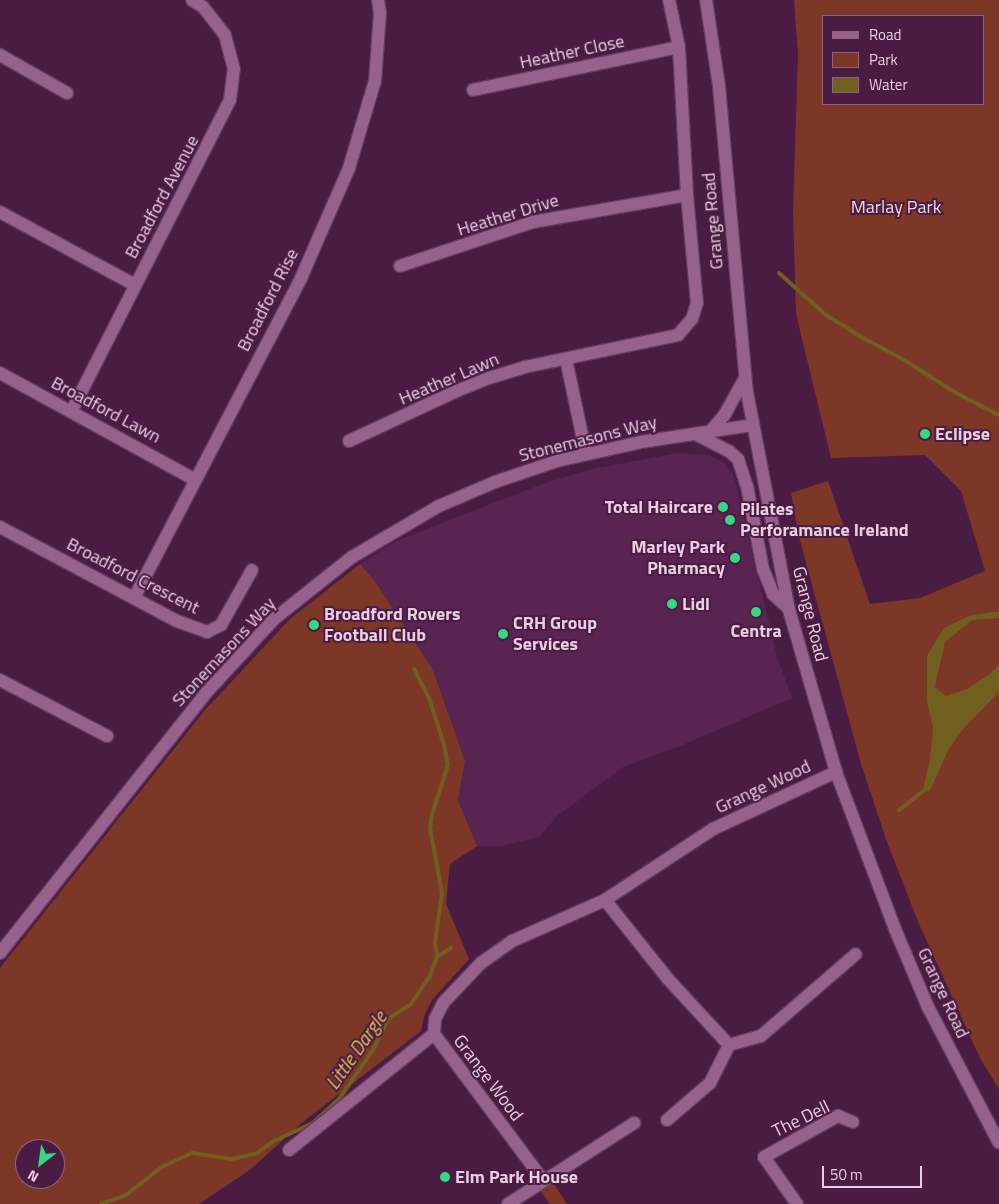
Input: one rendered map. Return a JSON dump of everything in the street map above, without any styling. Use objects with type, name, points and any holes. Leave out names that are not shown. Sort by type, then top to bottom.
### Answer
[{"type":"street","name":"Broadford Avenue","points":[[71,412],[230,100],[234,69],[225,34],[203,7],[192,0]]},
{"type":"street","name":"Broadford Rise","points":[[134,598],[194,479],[301,278],[349,168],[375,81],[380,13],[378,0]]},
{"type":"street","points":[[669,0],[678,47],[687,195]]},
{"type":"street","name":"Grange Road","points":[[706,0],[719,86],[745,378],[752,426],[789,610],[836,772],[891,920],[928,1006],[999,1143]]},
{"type":"street","name":"Heather Close","points":[[473,90],[678,47]]},
{"type":"street","points":[[0,55],[67,93]]},
{"type":"street","name":"Heather Drive","points":[[400,266],[533,222],[687,195]]},
{"type":"street","name":"Heather Lawn","points":[[349,441],[481,381],[526,367],[678,335],[692,319],[698,302],[687,195]]},
{"type":"street","points":[[0,212],[135,285]]},
{"type":"street","points":[[566,359],[586,454]]},
{"type":"street","name":"Broadford Lawn","points":[[0,373],[194,479]]},
{"type":"street","points":[[710,432],[725,414],[745,378]]},
{"type":"street","name":"Stonemasons Way","points":[[0,953],[206,693],[274,619],[352,557],[419,517],[495,482],[557,461],[641,442],[752,426]]},
{"type":"street","points":[[696,434],[738,458],[747,486],[763,568],[773,594],[789,610]]},
{"type":"street","name":"Broadford Crescent","points":[[0,527],[177,621],[207,632],[221,625],[252,570]]},
{"type":"street","points":[[0,680],[107,736]]},
{"type":"street","name":"Grange Wood","points":[[543,1180],[434,1034],[435,1019],[443,1003],[481,963],[512,940],[604,900],[713,829],[836,772]]},
{"type":"street","points":[[604,900],[668,979],[729,1045]]},
{"type":"street","points":[[667,1120],[710,1083],[729,1045],[761,1036],[856,954]]},
{"type":"street","points":[[289,1150],[434,1034]]},
{"type":"street","name":"The Dell","points":[[796,1204],[764,1158],[838,1116],[853,1122]]},
{"type":"street","points":[[508,1204],[634,1123]]},
{"type":"shaded area","points":[[678,453],[709,455],[725,463],[734,476],[777,657],[792,698],[680,746],[623,767],[557,816],[539,837],[500,846],[477,846],[458,800],[465,761],[433,670],[375,581],[360,564],[396,541],[545,483],[592,469]]},
{"type":"green space","name":"Marlay Park","points":[[794,0],[999,0],[999,1089],[980,1058],[919,924],[887,842],[861,764],[799,537],[791,493],[828,481],[870,604],[920,598],[985,571],[961,491],[925,455],[831,458],[796,314],[793,209],[798,54]]},
{"type":"green space","points":[[360,564],[375,581],[433,670],[465,761],[458,800],[477,846],[450,864],[446,904],[469,959],[432,1000],[424,1016],[421,1031],[304,1121],[251,1169],[199,1204],[0,1204],[0,968],[205,710],[290,619]]},
{"type":"green space","points":[[549,1176],[567,1204],[550,1204],[536,1185]]},
{"type":"water","points":[[999,612],[999,618],[972,620],[945,642],[935,687],[946,696],[967,689],[990,674],[999,664],[999,692],[963,729],[949,749],[930,790],[922,793],[930,760],[933,728],[927,701],[927,656],[944,628],[969,616]]},
{"type":"waterway","points":[[779,273],[826,315],[906,361],[956,393],[999,415]]},
{"type":"waterway","points":[[414,669],[430,701],[444,745],[448,765],[432,814],[430,828],[442,893],[435,942],[437,957]]},
{"type":"waterway","name":"Little Dargle","points":[[899,810],[925,790]]},
{"type":"waterway","name":"Little Dargle","points":[[101,1204],[126,1195],[162,1167],[192,1153],[232,1159],[257,1153],[272,1142],[313,1123],[339,1099],[373,1050],[388,1019],[411,1004],[430,976],[437,957],[451,948]]},
{"type":"place","name":"Eclipse","points":[[925,434]]},
{"type":"place","name":"Total Haircare","points":[[723,507]]},
{"type":"place","name":"Pilates Perforamance Ireland","points":[[730,520]]},
{"type":"place","name":"Marley Park Pharmacy","points":[[735,558]]},
{"type":"place","name":"Lidl","points":[[672,604]]},
{"type":"place","name":"Centra","points":[[756,612]]},
{"type":"place","name":"Broadford Rovers Football Club","points":[[314,625]]},
{"type":"place","name":"CRH Group Services","points":[[503,634]]},
{"type":"place","name":"Elm Park House","points":[[445,1177]]}]
